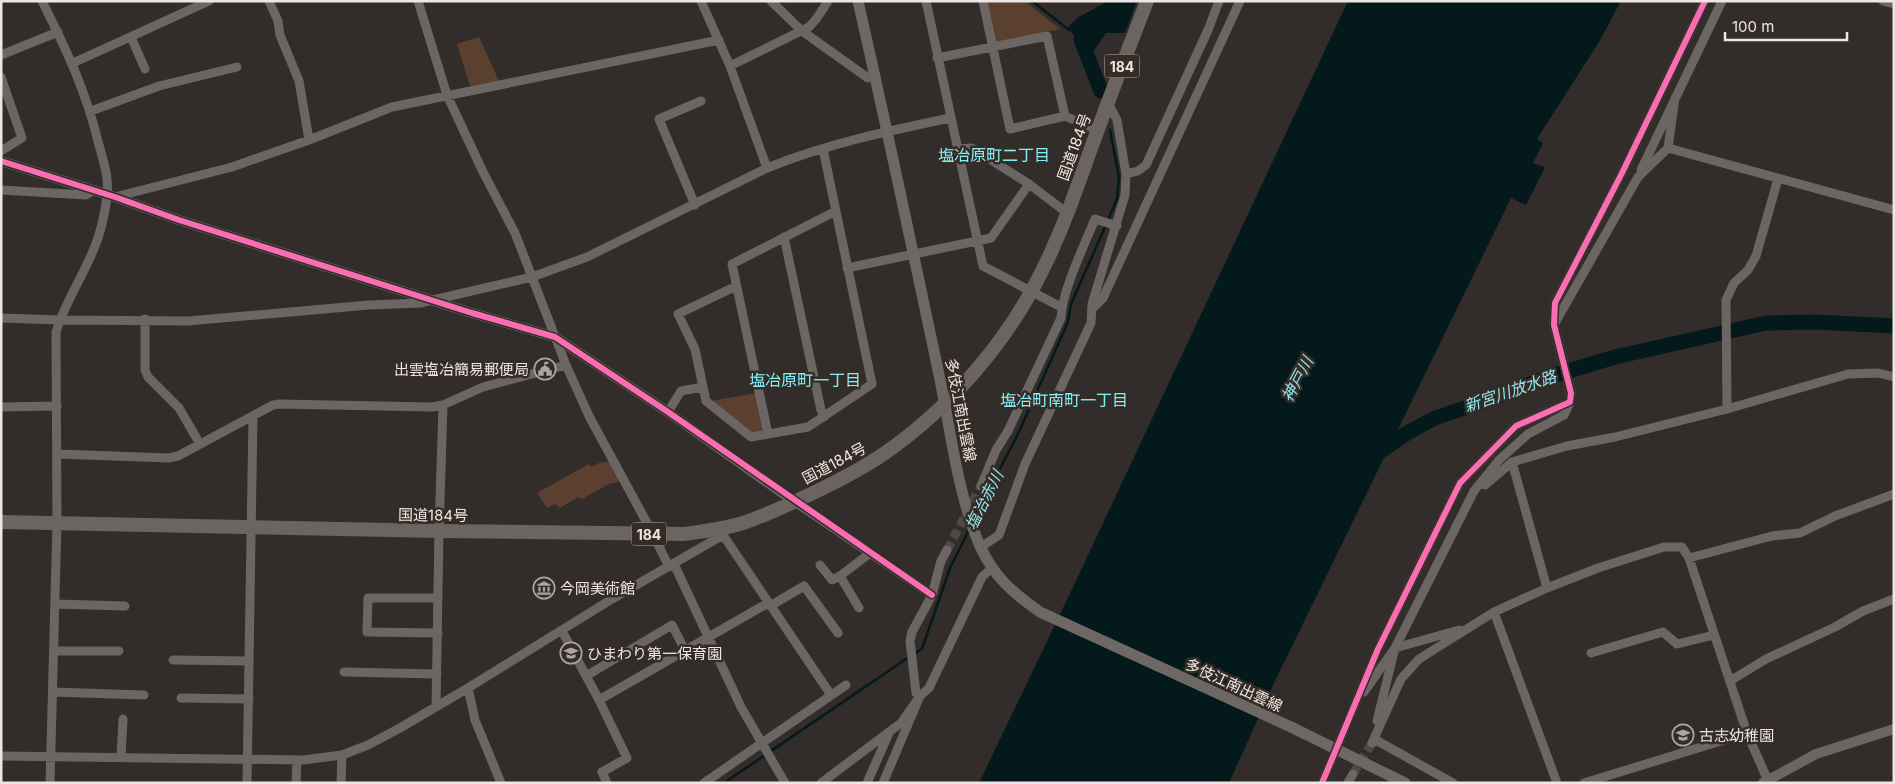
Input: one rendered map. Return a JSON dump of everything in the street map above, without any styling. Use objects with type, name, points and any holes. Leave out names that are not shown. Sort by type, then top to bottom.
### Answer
[{"type":"highway","name":"国道184号","points":[[1,522],[684,534],[723,532],[795,502],[852,474],[885,453],[946,404],[995,346],[1031,292],[1057,239],[1147,1]]},
{"type":"main road","name":"多伎江南出雲線","points":[[858,1],[888,131],[946,404],[958,475],[969,518],[992,568],[1014,593],[1040,612],[1324,742],[1405,783]]},
{"type":"street","points":[[42,1],[73,63],[91,111],[111,196],[98,238],[56,332],[57,523],[50,783]]},
{"type":"street","points":[[73,63],[209,1]]},
{"type":"street","points":[[268,1],[278,21],[280,35],[298,82],[309,140]]},
{"type":"street","points":[[418,1],[447,95],[483,172],[515,233],[566,365],[589,416],[671,566],[741,707],[785,783]]},
{"type":"street","points":[[701,1],[730,66],[768,168]]},
{"type":"street","points":[[771,1],[802,31],[868,78]]},
{"type":"street","points":[[730,66],[809,27],[818,18],[828,1]]},
{"type":"street","points":[[926,1],[976,241],[983,266],[1061,308]]},
{"type":"street","points":[[983,1],[1010,129],[1066,116],[1097,130]]},
{"type":"street","points":[[1126,174],[1138,171],[1146,164],[1208,30],[1219,1]]},
{"type":"street","points":[[1092,309],[1103,298],[1240,1]]},
{"type":"street","points":[[1355,704],[1395,648],[1474,491],[1499,460],[1528,434],[1564,414],[1570,402],[1571,392],[1554,325],[1555,303],[1622,173],[1705,1]]},
{"type":"street","points":[[1554,325],[1638,177],[1722,1]]},
{"type":"street","points":[[1883,1],[1894,4]]},
{"type":"street","points":[[1,54],[58,32]]},
{"type":"street","points":[[937,58],[1047,36],[1066,116]]},
{"type":"street","points":[[131,37],[146,69]]},
{"type":"street","points":[[111,196],[232,167],[309,140],[392,107],[719,40]]},
{"type":"street","points":[[91,111],[159,86],[237,68]]},
{"type":"street","points":[[1,77],[22,138],[1,152]]},
{"type":"street","points":[[1638,177],[1668,148],[1675,98]]},
{"type":"street","points":[[695,205],[659,119],[701,101]]},
{"type":"street","points":[[981,547],[999,535],[1026,464],[1091,323],[1109,223],[1125,196],[1126,174],[1117,120],[1108,103]]},
{"type":"street","points":[[1,318],[188,321],[368,305],[420,303],[532,277],[587,257],[796,156],[888,131],[950,118]]},
{"type":"street","points":[[957,149],[972,148],[1029,184],[1067,213]]},
{"type":"street","points":[[1668,148],[1894,210]]},
{"type":"street","points":[[736,288],[730,289],[678,314],[695,349],[706,401],[750,437],[808,427],[872,384],[823,149]]},
{"type":"street","points":[[1,161],[94,190],[179,220],[472,313],[555,337],[668,412],[795,502],[932,595]]},
{"type":"street","points":[[1727,409],[1726,300],[1734,283],[1748,270],[1756,256],[1778,179]]},
{"type":"street","points":[[847,268],[991,238],[1029,184]]},
{"type":"street","points":[[1,190],[86,195],[94,190]]},
{"type":"street","points":[[768,434],[732,264],[836,211]]},
{"type":"street","points":[[981,486],[996,450],[1008,431],[1061,318],[1061,308],[1095,219],[1109,223]]},
{"type":"street","points":[[784,237],[821,410],[824,416]]},
{"type":"street","points":[[145,319],[144,370],[148,377],[178,408],[200,444]]},
{"type":"street","points":[[57,454],[169,458],[178,456],[273,405],[432,407],[443,405],[483,387],[566,365]]},
{"type":"street","points":[[1474,491],[1484,486],[1512,462],[1567,446],[1614,437],[1727,409],[1848,374],[1878,373],[1894,377]]},
{"type":"street","points":[[668,412],[681,391],[703,387]]},
{"type":"street","points":[[1322,783],[1378,649],[1460,483],[1516,426],[1570,402]]},
{"type":"street","points":[[436,707],[443,405]]},
{"type":"street","points":[[1,407],[57,406]]},
{"type":"street","points":[[246,783],[249,699],[252,416]]},
{"type":"street","points":[[1512,462],[1547,588]]},
{"type":"street","points":[[1689,558],[1750,541],[1800,532],[1835,516],[1894,494]]},
{"type":"street","points":[[1,756],[296,760],[342,755],[368,745],[436,707],[612,599],[671,566],[723,532],[769,605],[831,695]]},
{"type":"street","points":[[1395,648],[1372,743],[1401,679],[1419,659],[1494,612],[1547,588],[1598,568],[1664,547],[1682,547],[1689,558],[1747,733],[1766,782],[1816,754],[1894,730]]},
{"type":"street","points":[[920,696],[916,693],[910,641],[912,632],[932,595],[947,550]]},
{"type":"street","points":[[820,564],[832,580],[870,553]]},
{"type":"street","points":[[821,783],[901,723],[928,688],[982,577],[992,568]]},
{"type":"street","points":[[840,576],[859,608]]},
{"type":"street","points":[[599,700],[685,650],[804,586],[838,633]]},
{"type":"street","points":[[438,598],[368,598],[368,632],[438,634]]},
{"type":"street","points":[[1730,681],[1766,659],[1835,627],[1863,611],[1894,600]]},
{"type":"street","points":[[55,604],[124,606]]},
{"type":"street","points":[[1494,612],[1557,783]]},
{"type":"street","points":[[586,676],[672,625],[685,650]]},
{"type":"street","points":[[1395,648],[1470,627]]},
{"type":"street","points":[[562,630],[627,758],[602,772],[607,783]]},
{"type":"street","points":[[1591,653],[1663,632],[1677,644],[1714,635]]},
{"type":"street","points":[[54,651],[119,651]]},
{"type":"street","points":[[173,660],[249,661]]},
{"type":"street","points":[[344,672],[438,674]]},
{"type":"street","points":[[704,783],[846,685]]},
{"type":"street","points":[[468,688],[475,720],[501,783]]},
{"type":"street","points":[[53,692],[144,695]]},
{"type":"street","points":[[883,783],[920,696]]},
{"type":"street","points":[[181,698],[249,699]]},
{"type":"street","points":[[121,757],[122,719]]},
{"type":"street","points":[[867,783],[889,733]]},
{"type":"street","points":[[1584,783],[1747,733]]},
{"type":"street","points":[[1374,739],[1453,783]]},
{"type":"street","points":[[341,783],[342,755]]},
{"type":"street","points":[[296,760],[296,783]]},
{"type":"street","points":[[1348,783],[1353,774]]},
{"type":"shaded area","points":[[986,1],[1025,1],[1060,29],[997,42],[994,40]]},
{"type":"shaded area","points":[[479,37],[499,81],[470,86],[457,44]]},
{"type":"shaded area","points":[[756,393],[764,428],[761,432],[751,434],[711,401]]},
{"type":"shaded area","points":[[609,461],[621,478],[616,483],[611,483],[582,499],[578,497],[560,508],[555,504],[547,508],[537,493],[589,464],[591,467]]},
{"type":"water","points":[[1108,1],[1137,1],[1125,33],[1106,33],[1092,53],[1085,58],[1077,39],[1067,28],[1077,18]]},
{"type":"water","name":"神戸川","points":[[1348,1],[1621,1],[1599,42],[1537,139],[1543,143],[1533,163],[1545,167],[1526,205],[1511,198],[1275,681],[1229,783],[979,783],[1074,585]]},
{"type":"waterway","points":[[1032,1],[1069,30]]},
{"type":"waterway","name":"塩冶赤川","points":[[1081,40],[1101,91]]},
{"type":"waterway","name":"塩冶赤川","points":[[1108,220],[1117,199],[1119,177],[1110,130]]},
{"type":"waterway","name":"塩冶赤川","points":[[974,518],[1017,436],[1068,322],[1071,304],[1106,225]]},
{"type":"waterway","name":"新宮川放水路","points":[[1375,455],[1407,433],[1435,418],[1545,378],[1615,357],[1766,323],[1814,322],[1894,326]]},
{"type":"waterway","name":"塩冶赤川","points":[[914,654],[922,649],[950,568],[970,528]]},
{"type":"waterway","name":"塩冶赤川","points":[[724,783],[909,657]]},
{"type":"tunnel","points":[[947,550],[981,486]]},
{"type":"tunnel","points":[[1353,774],[1372,743]]},
{"type":"cycle path","points":[[1322,783],[1378,649],[1460,483],[1516,426],[1570,402],[1571,393],[1554,325],[1555,303],[1622,173],[1705,1]]},
{"type":"cycle path","points":[[1,161],[115,197],[179,220],[472,313],[555,337],[668,412],[932,595]]},
{"type":"place","name":"出雲塩冶簡易郵便局","points":[[545,369]]},
{"type":"place","name":"今岡美術館","points":[[544,588]]},
{"type":"place","name":"ひまわり第一保育園","points":[[571,653]]},
{"type":"place","name":"古志幼稚園","points":[[1683,735]]},
{"type":"district","name":"塩冶原町二丁目","points":[[994,155]]},
{"type":"district","name":"塩冶原町一丁目","points":[[805,380]]},
{"type":"district","name":"塩冶町南町一丁目","points":[[1064,400]]}]
